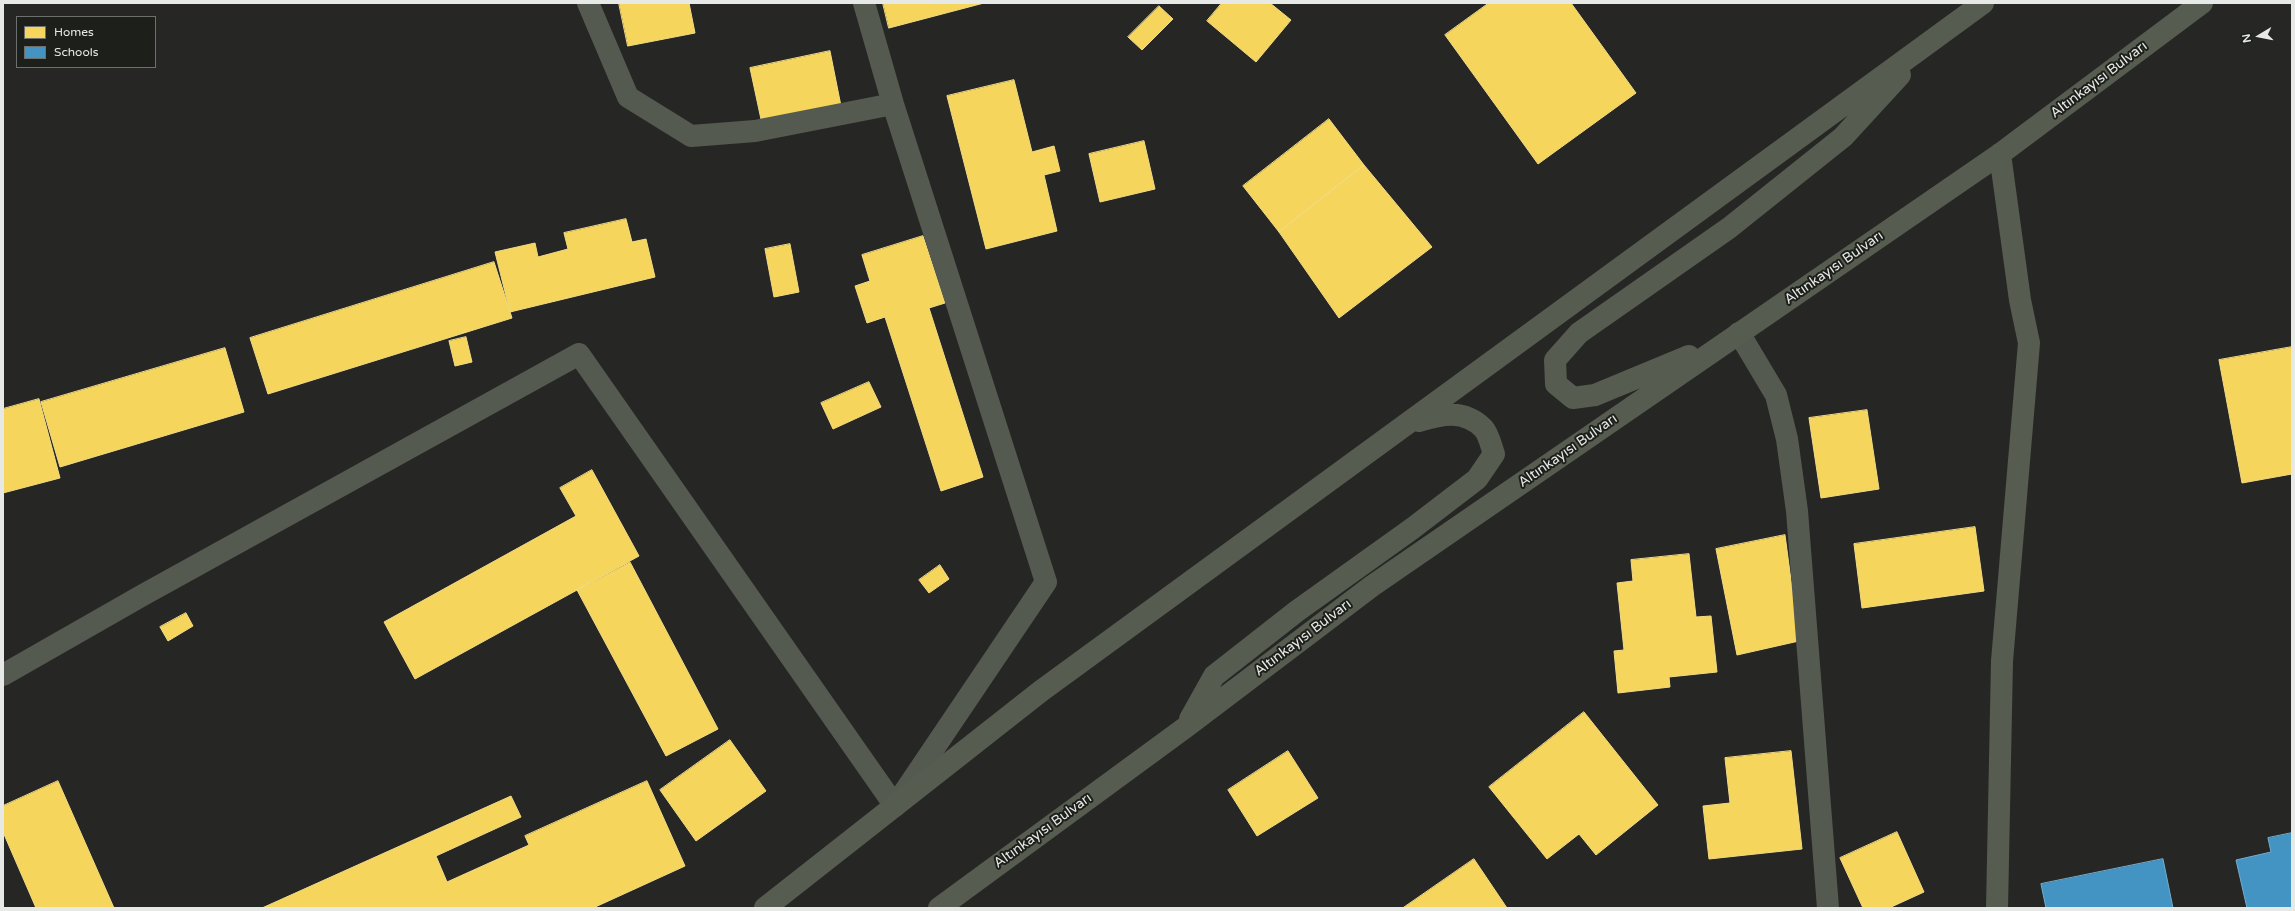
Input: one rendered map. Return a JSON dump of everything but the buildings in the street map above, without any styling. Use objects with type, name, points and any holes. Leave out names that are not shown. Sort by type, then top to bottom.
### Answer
[{"type":"main road","points":[[764,908],[1041,691],[1983,3]]},
{"type":"main road","name":"Altınkayısı Bulvarı","points":[[939,908],[1186,727],[1372,586],[2000,154],[2202,3]]},
{"type":"main road","points":[[1739,333],[1638,378],[1595,395],[1573,398],[1556,384],[1555,360],[1579,333],[1729,228],[1843,137],[1932,40]]},
{"type":"main road","points":[[1997,908],[2002,661],[2029,344],[2020,300],[2000,154]]},
{"type":"main road","points":[[1186,727],[1214,676],[1297,611],[1413,528],[1477,479],[1494,454],[1484,429],[1469,417],[1444,414],[1406,425]]},
{"type":"street","points":[[588,3],[628,98],[691,136],[755,132],[893,104]]},
{"type":"street","points":[[3,675],[150,591],[579,354],[895,806],[1046,582],[893,104],[864,3]]},
{"type":"street","points":[[1739,333],[1776,395],[1786,439],[1798,519],[1828,908]]}]
